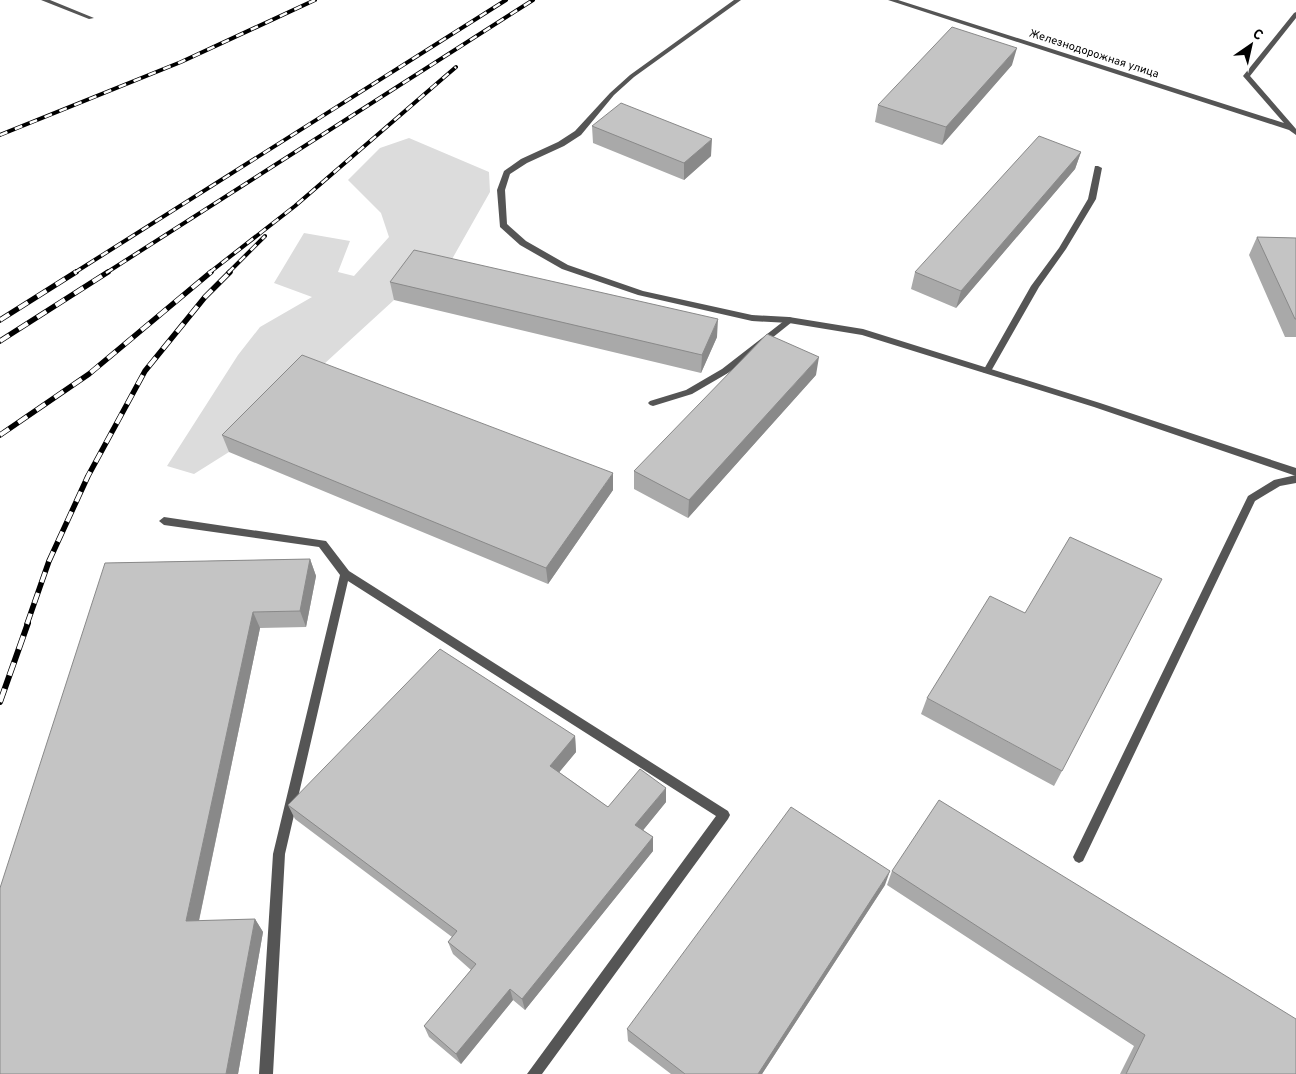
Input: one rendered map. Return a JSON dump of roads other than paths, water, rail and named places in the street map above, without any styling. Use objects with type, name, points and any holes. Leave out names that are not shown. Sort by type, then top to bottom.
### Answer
[{"type":"street","points":[[44,0],[91,18]]},
{"type":"street","points":[[738,0],[632,76],[612,94],[578,133],[561,144],[524,160],[507,173],[501,190],[503,225],[523,243],[565,267],[641,293],[752,318],[789,320],[863,332],[1097,405],[1296,472]]},
{"type":"street","name":"Железнодорожная улица","points":[[891,0],[1293,130]]},
{"type":"street","points":[[1293,130],[1246,76],[1296,14]]},
{"type":"street","points":[[987,371],[1035,286],[1062,249],[1092,199],[1098,168]]},
{"type":"street","points":[[653,402],[689,392],[725,370],[789,320]]},
{"type":"street","points":[[1079,856],[1251,500],[1277,483],[1296,479]]},
{"type":"street","points":[[164,521],[322,544],[345,574],[724,815],[534,1074]]},
{"type":"street","points":[[266,1074],[278,854],[345,574]]},
{"type":"railway","points":[[0,135],[181,62],[315,0]]},
{"type":"railway","points":[[74,273],[506,0]]},
{"type":"railway","points":[[106,273],[533,0]]},
{"type":"railway","points":[[209,273],[295,206],[456,67]]},
{"type":"railway","points":[[228,273],[265,236]]},
{"type":"railway","points":[[0,320],[76,272]]},
{"type":"railway","points":[[0,341],[108,272]]},
{"type":"railway","points":[[0,435],[89,374],[211,272]]},
{"type":"railway","points":[[27,624],[49,561],[88,476],[145,371],[205,297],[230,272]]},
{"type":"railway","points":[[0,702],[28,623]]}]
